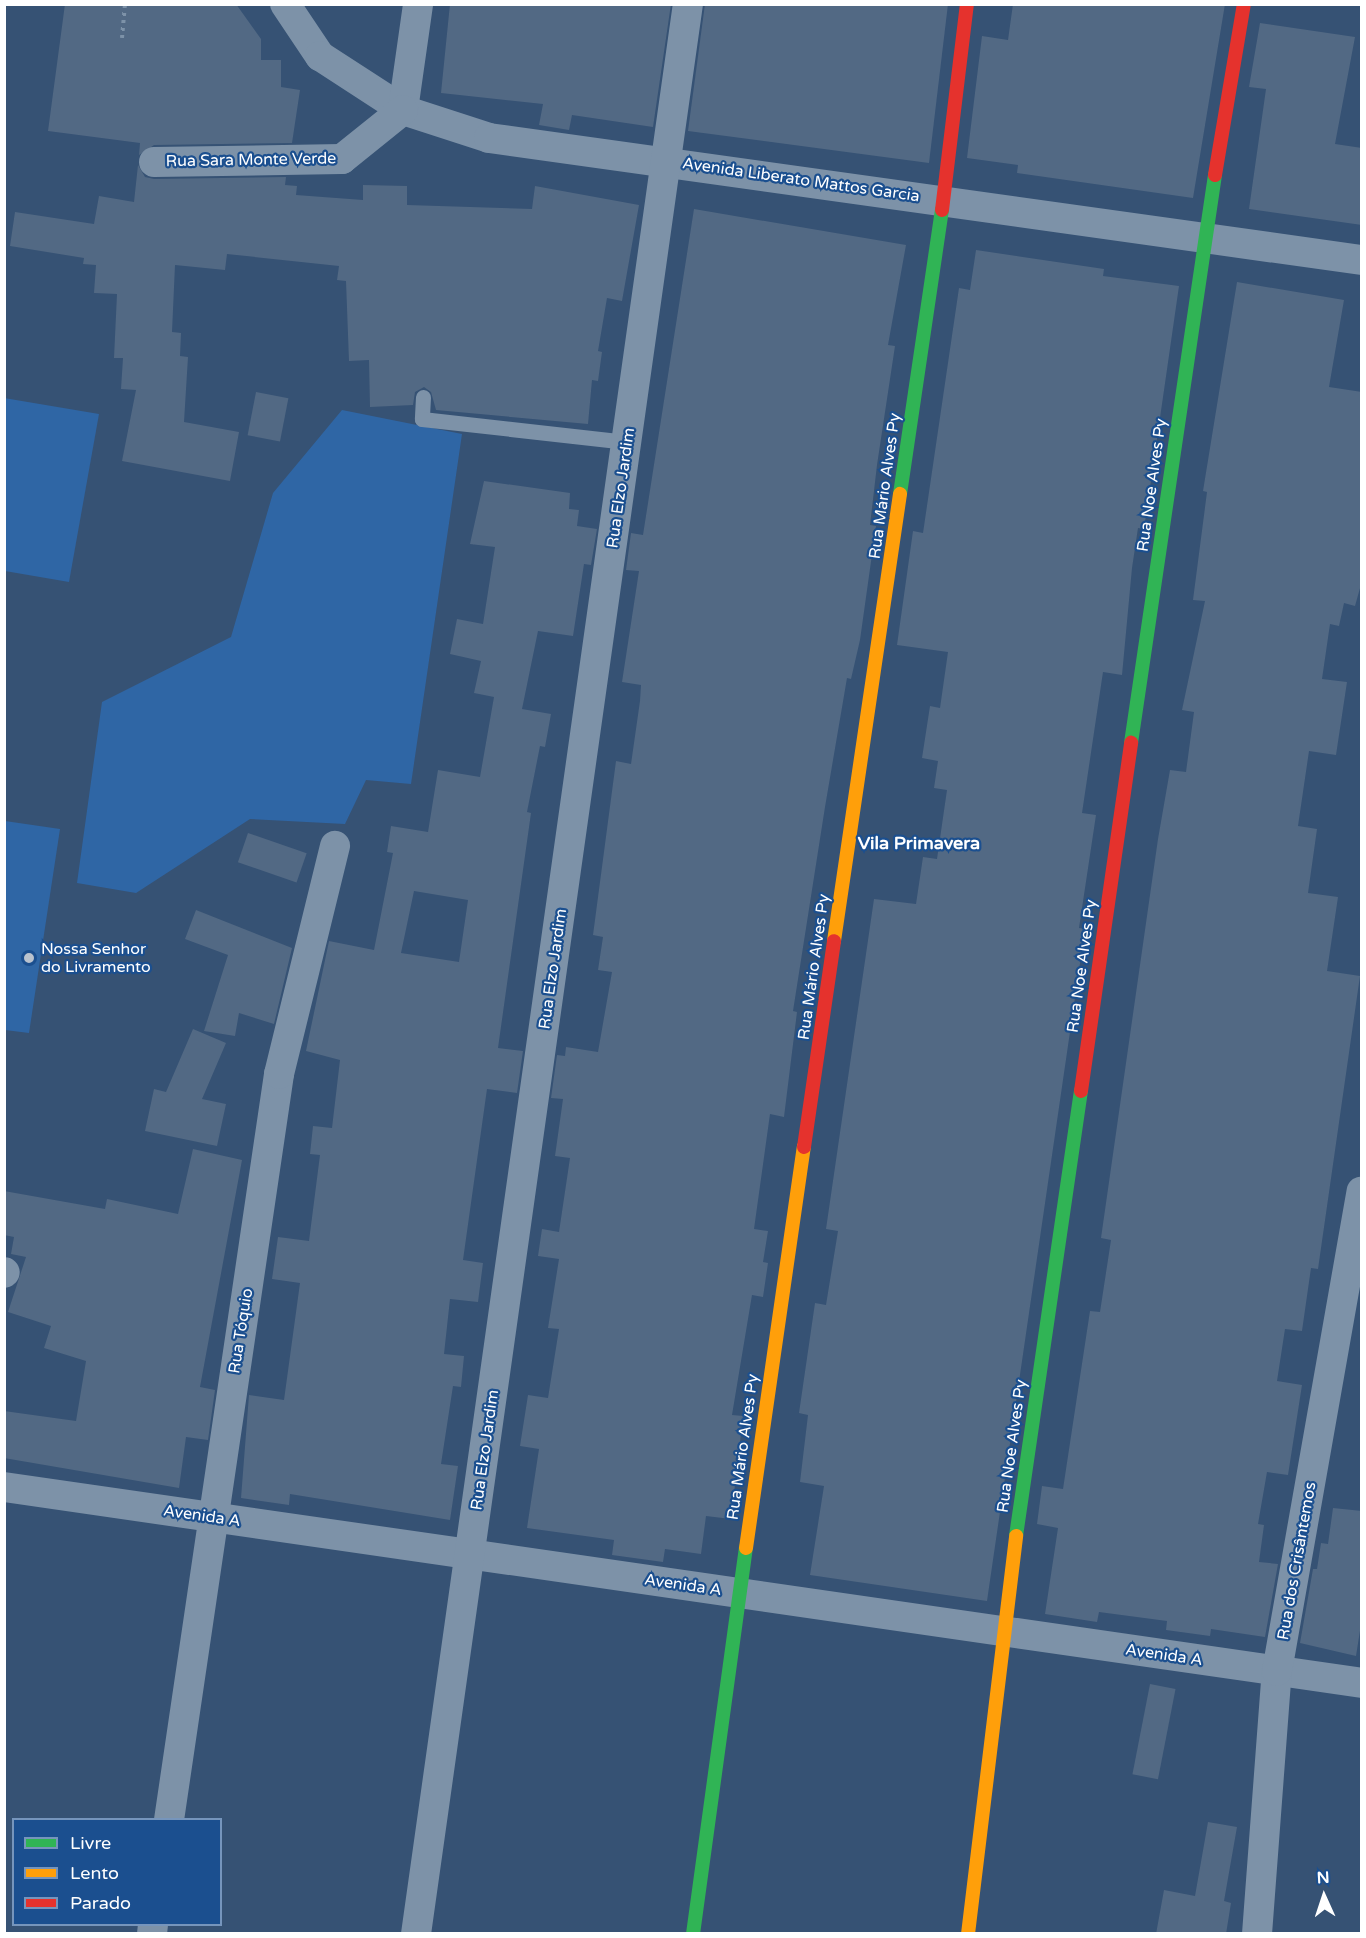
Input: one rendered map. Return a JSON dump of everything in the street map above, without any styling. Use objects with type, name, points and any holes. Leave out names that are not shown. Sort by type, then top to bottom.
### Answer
[{"type":"street","name":"Avenida Liberato Mattos Garcia","points":[[285,4],[320,56],[403,110],[489,138],[667,161],[1362,260]]},
{"type":"street","points":[[403,110],[418,4]]},
{"type":"street","name":"Rua Elzo Jardim","points":[[416,1934],[688,4]]},
{"type":"street","name":"Rua Mário Alves Py","points":[[693,1934],[739,1593],[943,200],[968,4]]},
{"type":"street","name":"Rua Noe Alves Py","points":[[968,1934],[1002,1631],[1205,237],[1244,4]]},
{"type":"street","name":"Rua Sara Monte Verde","points":[[154,162],[342,159],[403,110]]},
{"type":"street","name":"Rua Tóquio","points":[[169,1818],[279,1074],[335,846]]},
{"type":"street","name":"Rua dos Crisântemos","points":[[1257,1934],[1277,1671],[1362,1191]]},
{"type":"street","name":"Avenida A","points":[[4,1487],[1362,1683]]},
{"type":"lane","points":[[423,397],[422,419],[627,442]]},
{"type":"path","points":[[122,38],[125,4]]},
{"type":"shaded area","points":[[4,398],[99,414],[69,582],[5,571]]},
{"type":"shaded area","points":[[342,410],[462,434],[411,784],[366,780],[345,824],[250,819],[136,893],[77,883],[102,702],[231,637],[273,493]]},
{"type":"shaded area","points":[[5,821],[60,829],[29,1033],[5,1030]]},
{"type":"building","points":[[65,4],[236,4],[261,39],[261,60],[281,60],[281,87],[300,90],[292,143],[154,145],[139,155],[140,143],[48,131]]},
{"type":"building","points":[[450,4],[671,4],[653,127],[572,115],[569,130],[539,125],[543,104],[441,93]]},
{"type":"building","points":[[705,4],[948,4],[929,163],[688,131]]},
{"type":"building","points":[[1013,4],[1225,4],[1193,198],[1017,173],[1018,165],[967,158],[982,36],[1008,40]]},
{"type":"building","points":[[1260,23],[1355,37],[1335,144],[1362,148],[1362,225],[1249,209],[1266,89],[1249,87]]},
{"type":"building","points":[[138,165],[145,177],[154,179],[286,177],[285,185],[297,186],[296,195],[363,200],[363,185],[407,186],[407,205],[532,209],[535,186],[639,205],[622,301],[607,298],[598,351],[602,352],[598,381],[592,380],[588,424],[436,410],[431,392],[424,387],[415,392],[413,405],[370,407],[369,360],[349,361],[346,281],[337,280],[339,266],[227,254],[225,270],[175,265],[172,332],[181,333],[180,356],[188,357],[184,422],[239,432],[230,481],[122,461],[136,390],[121,389],[123,358],[114,358],[117,294],[94,293],[96,265],[83,264],[84,258],[10,246],[15,212],[94,224],[99,196],[134,202]]},
{"type":"building","points":[[694,209],[906,245],[888,345],[895,346],[877,465],[870,525],[876,526],[860,640],[851,679],[847,678],[825,807],[793,1011],[797,1012],[784,1117],[770,1114],[754,1229],[768,1231],[763,1262],[768,1263],[763,1297],[752,1295],[732,1415],[743,1416],[731,1519],[706,1516],[701,1554],[665,1549],[663,1562],[612,1555],[614,1540],[527,1528],[539,1449],[520,1446],[528,1395],[548,1398],[559,1329],[548,1328],[559,1259],[538,1256],[542,1229],[559,1232],[570,1158],[555,1156],[563,1099],[551,1098],[557,1055],[565,1056],[566,1047],[598,1052],[612,972],[598,970],[603,937],[593,935],[616,761],[631,764],[640,701],[641,685],[622,682],[639,571],[626,570],[631,533],[643,535]]},
{"type":"building","points":[[976,250],[1104,269],[1103,276],[1179,286],[1144,529],[1138,528],[1132,568],[1122,675],[1103,672],[1082,813],[1096,815],[1079,928],[1085,929],[987,1601],[810,1575],[824,1486],[800,1482],[808,1415],[799,1413],[815,1303],[826,1305],[838,1231],[826,1229],[874,899],[916,904],[923,857],[937,859],[947,790],[934,788],[938,761],[922,758],[930,706],[940,708],[948,652],[897,645],[913,531],[923,533],[959,288],[970,290]]},
{"type":"building","points":[[1237,282],[1344,300],[1329,387],[1362,392],[1362,581],[1355,606],[1344,603],[1339,626],[1330,624],[1322,679],[1347,682],[1336,755],[1309,751],[1298,826],[1317,829],[1308,893],[1338,897],[1327,971],[1360,976],[1318,1269],[1311,1268],[1302,1331],[1285,1329],[1277,1381],[1302,1385],[1288,1475],[1267,1472],[1258,1524],[1264,1525],[1259,1562],[1278,1564],[1265,1637],[1211,1629],[1210,1636],[1166,1630],[1167,1621],[1099,1612],[1097,1622],[1045,1614],[1058,1528],[1037,1524],[1042,1486],[1063,1489],[1090,1311],[1100,1312],[1111,1240],[1101,1238],[1158,839],[1170,770],[1186,772],[1194,712],[1182,710],[1205,601],[1193,600],[1207,492],[1203,491]]},
{"type":"building","points":[[256,392],[288,398],[280,441],[248,435]]},
{"type":"building","points":[[484,481],[570,493],[569,509],[579,510],[577,526],[597,529],[591,565],[584,564],[573,636],[538,631],[522,709],[551,714],[545,747],[540,746],[527,812],[531,813],[498,1048],[523,1051],[517,1093],[487,1089],[463,1260],[483,1263],[478,1302],[450,1299],[444,1354],[464,1356],[461,1387],[453,1386],[441,1464],[458,1466],[450,1520],[290,1494],[289,1505],[241,1498],[249,1395],[284,1400],[300,1283],[272,1279],[278,1237],[309,1241],[320,1155],[310,1154],[313,1126],[332,1128],[340,1060],[306,1051],[329,941],[374,950],[393,853],[387,852],[391,826],[428,832],[438,770],[480,777],[494,697],[474,693],[481,661],[450,654],[457,619],[483,624],[495,547],[470,544]],"holes":[[[414,891],[468,900],[459,962],[401,953]]]},
{"type":"building","points":[[248,833],[307,853],[297,882],[238,862]]},
{"type":"building","points":[[196,910],[292,948],[274,1024],[239,1013],[235,1036],[204,1031],[228,955],[185,939]]},
{"type":"building","points":[[193,1029],[226,1043],[202,1099],[226,1104],[217,1146],[145,1131],[154,1089],[166,1092]]},
{"type":"building","points":[[193,1149],[242,1160],[200,1387],[215,1390],[208,1440],[186,1437],[179,1488],[4,1458],[4,1411],[76,1421],[86,1361],[44,1348],[51,1326],[8,1312],[26,1257],[11,1254],[14,1237],[4,1235],[4,1191],[105,1209],[107,1199],[178,1214]]},
{"type":"building","points":[[1333,1508],[1362,1511],[1362,1618],[1356,1656],[1300,1643],[1313,1569],[1317,1569],[1321,1543],[1328,1544]]},
{"type":"building","points":[[1150,1684],[1176,1689],[1158,1779],[1132,1774]]},
{"type":"building","points":[[1208,1822],[1237,1827],[1224,1901],[1231,1903],[1226,1934],[1156,1934],[1164,1890],[1195,1896]]},
{"type":"traffic: fast","points":[[1131,743],[1215,175]]},
{"type":"traffic: fast","points":[[900,494],[942,210]]},
{"type":"traffic: fast","points":[[1016,1536],[1081,1091]]},
{"type":"traffic: fast","points":[[693,1934],[746,1548]]},
{"type":"traffic: slow","points":[[834,941],[900,494]]},
{"type":"traffic: slow","points":[[746,1548],[804,1147]]},
{"type":"traffic: slow","points":[[968,1934],[1016,1536]]},
{"type":"traffic: jam","points":[[942,210],[967,4]]},
{"type":"traffic: jam","points":[[1215,175],[1244,4]]},
{"type":"traffic: jam","points":[[1081,1091],[1131,743]]},
{"type":"traffic: jam","points":[[804,1147],[834,941]]},
{"type":"place","name":"Nossa Senhor do Livramento","points":[[29,958]]},
{"type":"district","name":"Vila Primavera","points":[[919,843]]}]
